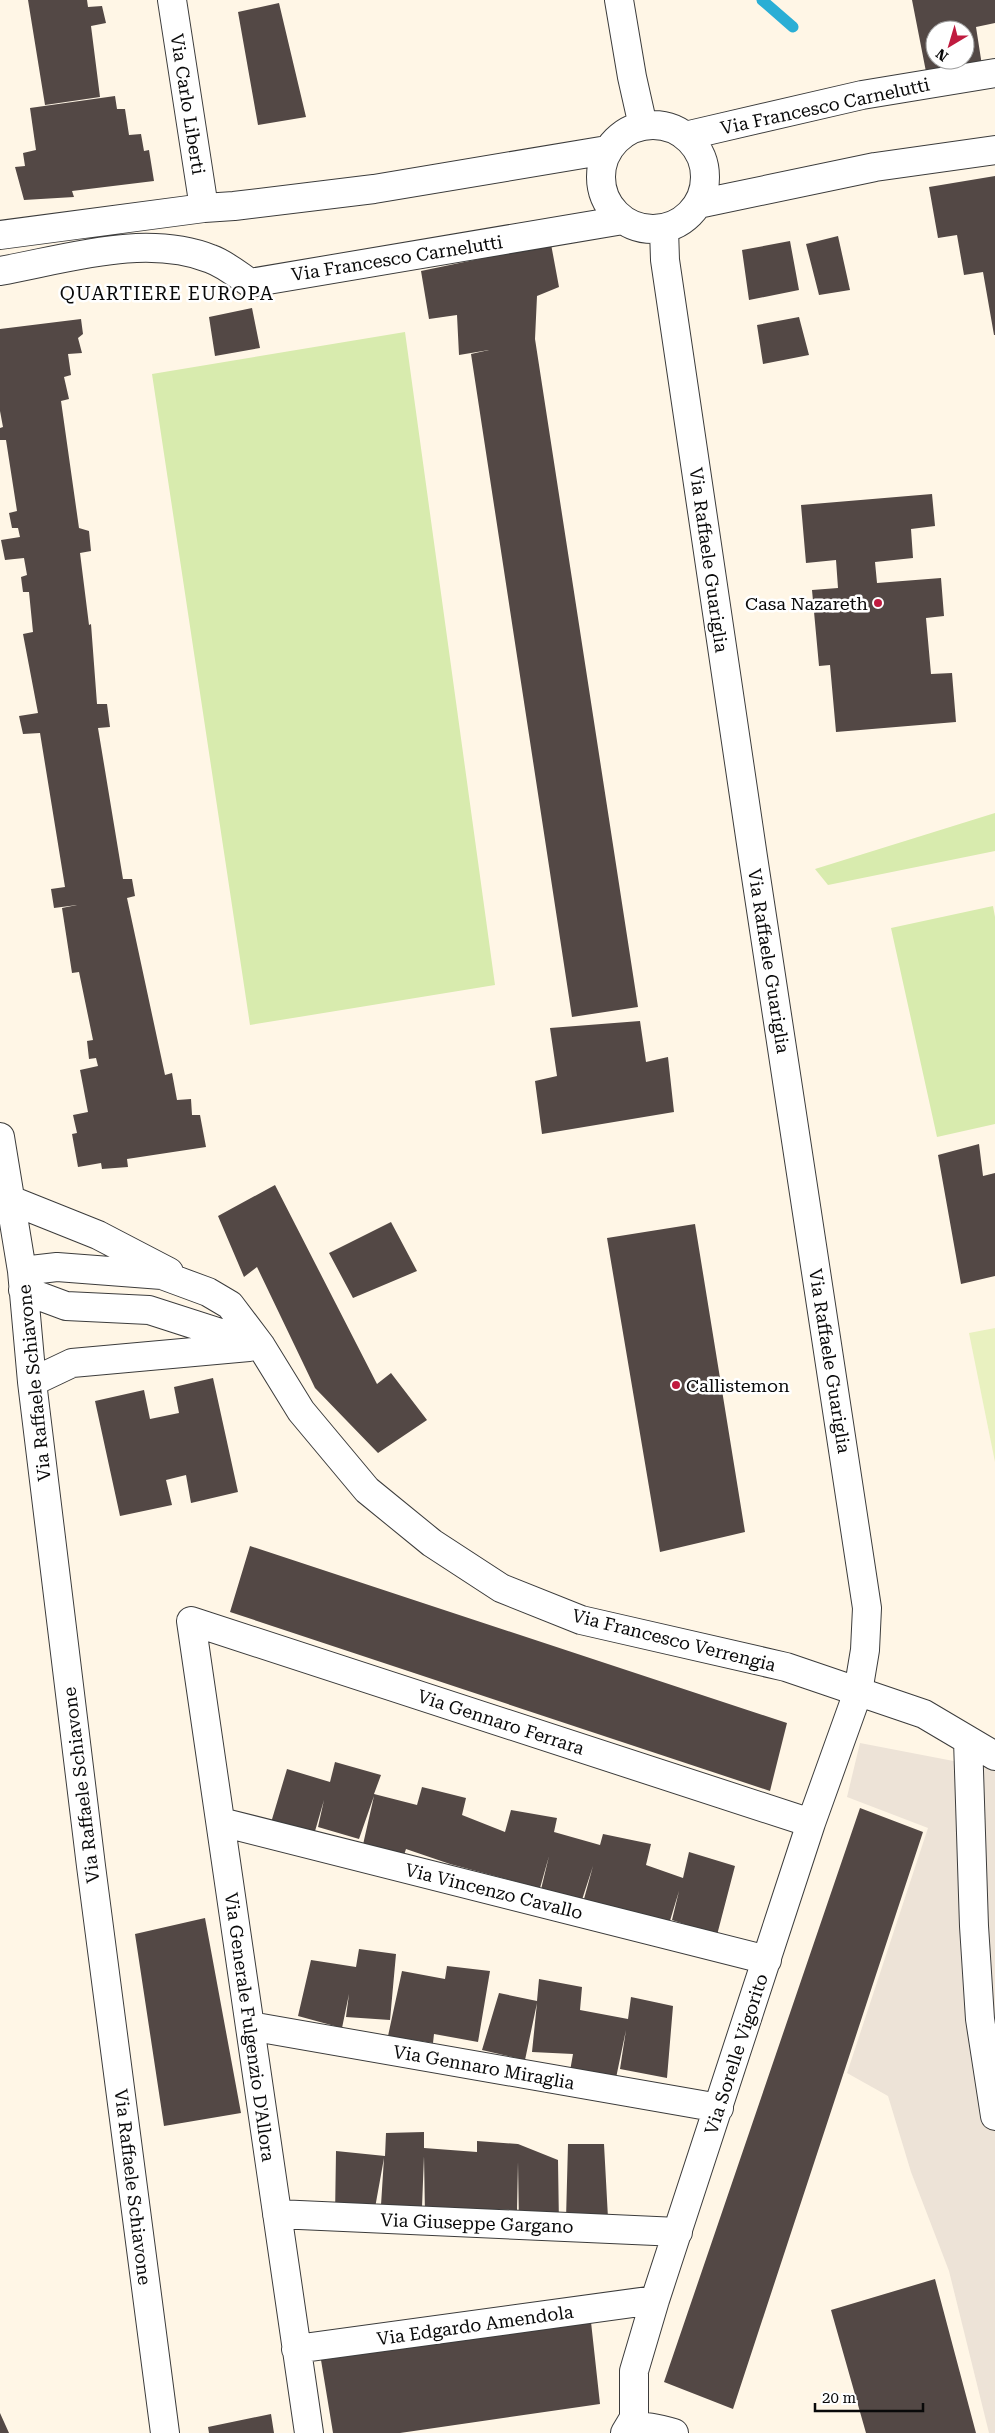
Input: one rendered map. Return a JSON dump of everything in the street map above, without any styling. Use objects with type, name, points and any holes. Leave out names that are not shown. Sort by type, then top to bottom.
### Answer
[{"type":"street","name":"Via Carlo Liberti","points":[[172,0],[204,208]]},
{"type":"street","points":[[619,0],[632,77],[643,126]]},
{"type":"street","name":"Via Francesco Carnelutti","points":[[685,136],[862,95],[995,73]]},
{"type":"street","points":[[650,124],[668,126],[685,136],[695,146],[703,162],[706,179],[698,204],[693,211],[680,222],[664,229],[646,230],[623,220],[615,214],[605,200],[600,183],[601,166],[607,150],[618,137],[633,128],[650,124]]},
{"type":"street","points":[[0,235],[204,208],[374,189],[607,150]]},
{"type":"street","points":[[698,204],[875,167],[995,150]]},
{"type":"street","name":"Via Francesco Carnelutti","points":[[0,270],[117,250],[166,248],[212,259],[250,283],[623,220]]},
{"type":"street","name":"Via Raffaele Guariglia","points":[[664,229],[666,269],[868,1608],[865,1650],[858,1692]]},
{"type":"street","name":"Via Raffaele Schiavone","points":[[0,1137],[8,1199],[22,1280],[32,1382],[91,1866],[165,2433]]},
{"type":"street","points":[[8,1199],[98,1235],[208,1292]]},
{"type":"street","name":"Via Francesco Verrengia","points":[[22,1280],[57,1267],[162,1275],[208,1292],[230,1305],[261,1346],[301,1411],[366,1490],[432,1543],[501,1588],[581,1620],[786,1668],[924,1714],[995,1756]]},
{"type":"street","points":[[22,1280],[66,1306],[149,1310],[261,1346]]},
{"type":"street","points":[[32,1382],[72,1363],[261,1346]]},
{"type":"street","name":"Via Generale Fulgenzio D'Allora","points":[[191,1620],[309,2433]]},
{"type":"street","name":"Via Gennaro Ferrara","points":[[191,1620],[811,1824]]},
{"type":"street","name":"Via Sorelle Vigorito","points":[[629,2428],[634,2371],[655,2300],[811,1824],[858,1692]]},
{"type":"street","points":[[968,1740],[974,1926],[980,2018],[995,2116]]},
{"type":"street","name":"Via Vincenzo Cavallo","points":[[220,1822],[767,1960]]},
{"type":"street","name":"Via Gennaro Miraglia","points":[[250,2026],[719,2108]]},
{"type":"street","name":"Via Giuseppe Gargano","points":[[277,2214],[678,2232]]},
{"type":"street","name":"Via Edgardo Amendola","points":[[296,2349],[655,2300]]},
{"type":"street","points":[[629,2428],[652,2427],[674,2433]]},
{"type":"green space","points":[[405,332],[495,985],[250,1025],[152,374]]},
{"type":"green space","points":[[995,813],[995,851],[828,885],[815,869]]},
{"type":"green space","points":[[993,906],[995,917],[995,1124],[937,1137],[891,928]]},
{"type":"green space","points":[[995,1328],[995,1462],[969,1333]]},
{"type":"shaded area","points":[[860,1743],[995,1769],[995,2433],[989,2433],[949,2271],[911,2172],[888,2096],[847,2073],[928,1828],[847,1797]]},
{"type":"building","points":[[28,0],[87,0],[88,7],[102,6],[106,23],[91,26],[100,97],[45,105]]},
{"type":"building","points":[[912,0],[995,0],[995,23],[976,27],[983,72],[928,82],[926,70],[975,70],[975,20],[925,20],[925,67]]},
{"type":"building","points":[[279,3],[306,117],[258,125],[238,12]]},
{"type":"building","points":[[115,96],[117,109],[125,109],[129,135],[141,134],[144,151],[149,150],[154,181],[72,191],[74,197],[24,200],[15,167],[25,166],[23,153],[36,150],[30,108]]},
{"type":"building","points":[[995,176],[994,335],[983,272],[964,275],[957,235],[938,238],[929,187]]},
{"type":"building","points":[[838,236],[850,290],[819,295],[806,244]]},
{"type":"building","points":[[790,241],[799,290],[749,300],[742,250]]},
{"type":"building","points":[[551,244],[559,287],[537,296],[535,339],[638,1007],[572,1017],[471,354],[489,350],[459,355],[457,315],[429,319],[421,271]]},
{"type":"building","points":[[252,308],[260,348],[215,356],[209,317]]},
{"type":"building","points":[[799,317],[809,355],[763,364],[757,325]]},
{"type":"building","points":[[81,319],[83,334],[78,338],[82,353],[68,354],[71,375],[64,377],[69,399],[61,401],[79,528],[89,531],[91,551],[80,553],[89,625],[91,624],[97,704],[107,704],[110,727],[98,728],[123,879],[132,879],[135,896],[127,898],[165,1075],[172,1073],[177,1100],[191,1099],[192,1115],[200,1115],[206,1147],[127,1159],[128,1167],[102,1169],[101,1163],[78,1167],[72,1134],[77,1133],[73,1115],[88,1112],[80,1070],[98,1066],[96,1058],[89,1059],[87,1041],[93,1040],[79,972],[72,973],[62,908],[77,905],[54,908],[51,889],[65,887],[40,733],[23,734],[19,716],[38,713],[23,634],[33,632],[29,592],[23,592],[21,577],[27,575],[24,558],[5,560],[1,540],[20,537],[18,528],[12,528],[9,513],[17,511],[6,440],[0,440],[0,428],[3,427],[0,411],[0,329]]},
{"type":"building","name":"Casa Nazareth","points":[[932,494],[935,526],[911,529],[913,558],[875,562],[877,583],[941,578],[944,616],[926,618],[931,674],[952,673],[956,722],[836,732],[830,665],[819,666],[812,590],[838,588],[836,560],[806,563],[801,505]]},
{"type":"building","points":[[640,1021],[646,1062],[668,1057],[674,1112],[542,1134],[535,1081],[557,1076],[550,1028]]},
{"type":"building","points":[[979,1144],[983,1176],[995,1173],[995,1276],[961,1284],[938,1155]]},
{"type":"building","points":[[275,1185],[377,1384],[391,1373],[427,1420],[378,1453],[315,1388],[257,1267],[244,1277],[218,1216]]},
{"type":"building","points":[[391,1222],[417,1271],[353,1298],[329,1253]]},
{"type":"building","name":"Callistemon","points":[[695,1224],[745,1532],[660,1552],[607,1238]]},
{"type":"building","points":[[213,1378],[238,1492],[191,1503],[186,1475],[166,1480],[172,1505],[120,1516],[95,1401],[144,1390],[150,1419],[179,1413],[174,1387]]},
{"type":"building","points":[[250,1546],[787,1723],[770,1791],[230,1612]]},
{"type":"building","points":[[335,1762],[381,1775],[374,1794],[417,1805],[422,1787],[466,1798],[462,1815],[505,1832],[511,1810],[557,1818],[554,1832],[600,1845],[603,1834],[651,1844],[646,1865],[683,1878],[689,1852],[735,1866],[717,1935],[672,1920],[679,1891],[666,1934],[633,1913],[584,1899],[593,1866],[578,1912],[538,1902],[549,1856],[540,1888],[450,1864],[406,1849],[403,1858],[362,1849],[374,1796],[359,1839],[318,1827],[324,1800],[313,1838],[270,1826],[287,1769],[330,1782]]},
{"type":"building","points":[[860,1808],[923,1832],[733,2409],[664,2382]]},
{"type":"building","points":[[205,1918],[241,2113],[164,2126],[135,1934]]},
{"type":"building","points":[[359,1949],[396,1954],[390,2020],[346,2017],[349,1994],[342,2028],[298,2016],[311,1960],[356,1967]]},
{"type":"building","points":[[447,1966],[490,1971],[478,2042],[434,2034],[433,2043],[388,2036],[402,1971],[445,1979]]},
{"type":"building","points":[[539,1979],[582,1987],[580,2010],[628,2019],[631,1997],[673,2006],[667,2078],[620,2069],[626,2030],[616,2078],[570,2071],[573,2054],[532,2052],[537,2003],[525,2060],[482,2050],[499,1993],[537,2001]]},
{"type":"building","points":[[424,2132],[424,2148],[477,2152],[477,2141],[518,2144],[558,2160],[559,2226],[519,2225],[518,2162],[517,2210],[475,2209],[425,2215],[424,2156],[422,2207],[381,2205],[384,2158],[373,2219],[335,2217],[336,2151],[385,2156],[386,2133]]},
{"type":"building","points":[[568,2144],[604,2144],[608,2218],[566,2219]]},
{"type":"building","points":[[935,2279],[976,2433],[866,2433],[831,2310]]},
{"type":"building","points":[[591,2322],[600,2404],[400,2433],[333,2433],[321,2360]]},
{"type":"building","points":[[0,2413],[9,2433],[0,2433]]},
{"type":"building","points":[[271,2414],[274,2433],[209,2433],[208,2427]]},
{"type":"waterway","points":[[762,0],[793,27]]},
{"type":"place","name":"Casa Nazareth","points":[[878,603]]},
{"type":"place","name":"Callistemon","points":[[676,1385]]},
{"type":"district","name":"QUARTIERE EUROPA","points":[[167,293]]}]
